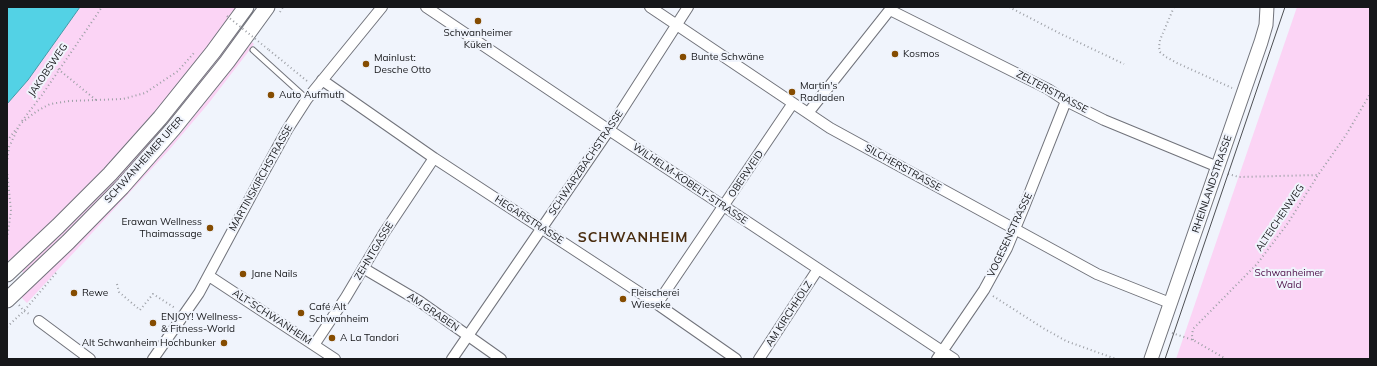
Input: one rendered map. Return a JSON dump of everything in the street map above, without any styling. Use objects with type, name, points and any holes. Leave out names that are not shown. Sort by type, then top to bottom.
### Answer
[{"type":"main road","name":"SCHWANHEIMER UFER","points":[[7,274],[94,189],[145,134],[214,52],[246,7]]},
{"type":"main road","name":"SCHWANHEIMER UFER","points":[[9,298],[68,242],[117,192],[163,141],[227,62],[267,7]]},
{"type":"street","name":"MARTINSKIRCHSTRASSE","points":[[153,359],[199,293],[287,130],[307,99],[382,7]]},
{"type":"street","name":"WILHELM-KOBELT-STRASSE","points":[[426,7],[818,269],[940,355],[954,359]]},
{"type":"street","name":"SILCHERSTRASSE","points":[[650,7],[830,128],[1097,274],[1170,303]]},
{"type":"street","name":"SCHWARZBACHSTRASSE","points":[[452,359],[609,130],[688,7]]},
{"type":"street","name":"RHEINLANDSTRASSE","points":[[1151,359],[1266,25],[1267,7]]},
{"type":"street","name":"ZELTERSTRASSE","points":[[891,9],[1048,89],[1066,101],[1104,120],[1218,167]]},
{"type":"street","points":[[808,113],[891,9]]},
{"type":"street","name":"HEGARSTRASSE","points":[[319,84],[658,304],[736,359]]},
{"type":"street","name":"VOGESENSTRASSE","points":[[940,355],[994,273],[1015,230],[1066,101]]},
{"type":"street","name":"OBERWEID","points":[[658,304],[794,103]]},
{"type":"street","name":"ZEHNTGASSE","points":[[318,352],[346,297],[363,268],[384,233],[434,158]]},
{"type":"street","name":"AM GRABEN","points":[[363,268],[419,301],[501,359]]},
{"type":"street","name":"AM KIRCHHOLZ","points":[[759,359],[818,269]]},
{"type":"street","name":"ALT-SCHWANHEIM","points":[[208,276],[318,352],[335,359]]},
{"type":"street","points":[[39,321],[90,359]]},
{"type":"lane","points":[[253,50],[307,99]]},
{"type":"path","name":"JAKOBSWEG","points":[[7,141],[42,95],[58,69],[102,7]]},
{"type":"path","points":[[1010,7],[1059,34],[1124,64]]},
{"type":"path","points":[[1174,7],[1160,40],[1158,47],[1160,52],[1177,63],[1243,93]]},
{"type":"path","points":[[227,16],[269,50],[319,84]]},
{"type":"path","points":[[58,69],[97,100]]},
{"type":"path","points":[[7,163],[8,147],[20,124],[37,110],[50,104],[69,101],[123,99],[145,92],[178,71]]},
{"type":"path","name":"ALTEICHENWEG","points":[[1193,340],[1193,329],[1257,264],[1288,223],[1318,175],[1346,135],[1370,94]]},
{"type":"path","points":[[7,170],[10,211],[7,239]]},
{"type":"path","points":[[1213,181],[1220,184],[1224,172],[1239,177],[1318,175]]},
{"type":"path","points":[[117,284],[119,292],[140,310],[153,294],[184,315]]},
{"type":"path","points":[[984,290],[1042,328],[1066,341],[1116,359]]},
{"type":"path","points":[[9,298],[39,321]]},
{"type":"path","points":[[1170,332],[1193,340],[1226,359]]},
{"type":"green space","points":[[80,7],[239,7],[157,115],[56,222],[7,262],[7,104],[28,80]]},
{"type":"green space","name":"Schwanheimer Wald","points":[[1297,7],[1370,7],[1370,359],[1176,359]]},
{"type":"green space","points":[[238,31],[241,33],[176,115],[121,178],[24,274],[22,271],[62,232],[151,139],[214,64]]},
{"type":"green space","points":[[252,42],[254,44],[245,56],[208,104],[169,150],[27,303],[21,297],[136,183],[184,129]]},
{"type":"water","points":[[7,7],[80,7],[28,80],[7,104]]},
{"type":"tram line","points":[[1165,359],[1285,7]]},
{"type":"place","name":"Schwanheimer Küken","points":[[478,21]]},
{"type":"place","name":"Kosmos","points":[[895,54]]},
{"type":"place","name":"Bunte Schwäne","points":[[683,57]]},
{"type":"place","name":"Mainlust: Desche Otto","points":[[366,64]]},
{"type":"place","name":"Martin's Radladen","points":[[792,92]]},
{"type":"place","name":"Auto Aufmuth","points":[[271,95]]},
{"type":"place","name":"Erawan Wellness Thaimassage","points":[[210,228]]},
{"type":"place","name":"Jane Nails","points":[[243,274]]},
{"type":"place","name":"Rewe","points":[[74,293]]},
{"type":"place","name":"Fleischerei Wieseke","points":[[623,299]]},
{"type":"place","name":"Café Alt Schwanheim","points":[[301,313]]},
{"type":"place","name":"ENJOY! Wellness- & Fitness-World","points":[[153,323]]},
{"type":"place","name":"A La Tandori","points":[[332,338]]},
{"type":"place","name":"Alt Schwanheim Hochbunker","points":[[224,343]]},
{"type":"district","name":"SCHWANHEIM","points":[[633,238]]}]
